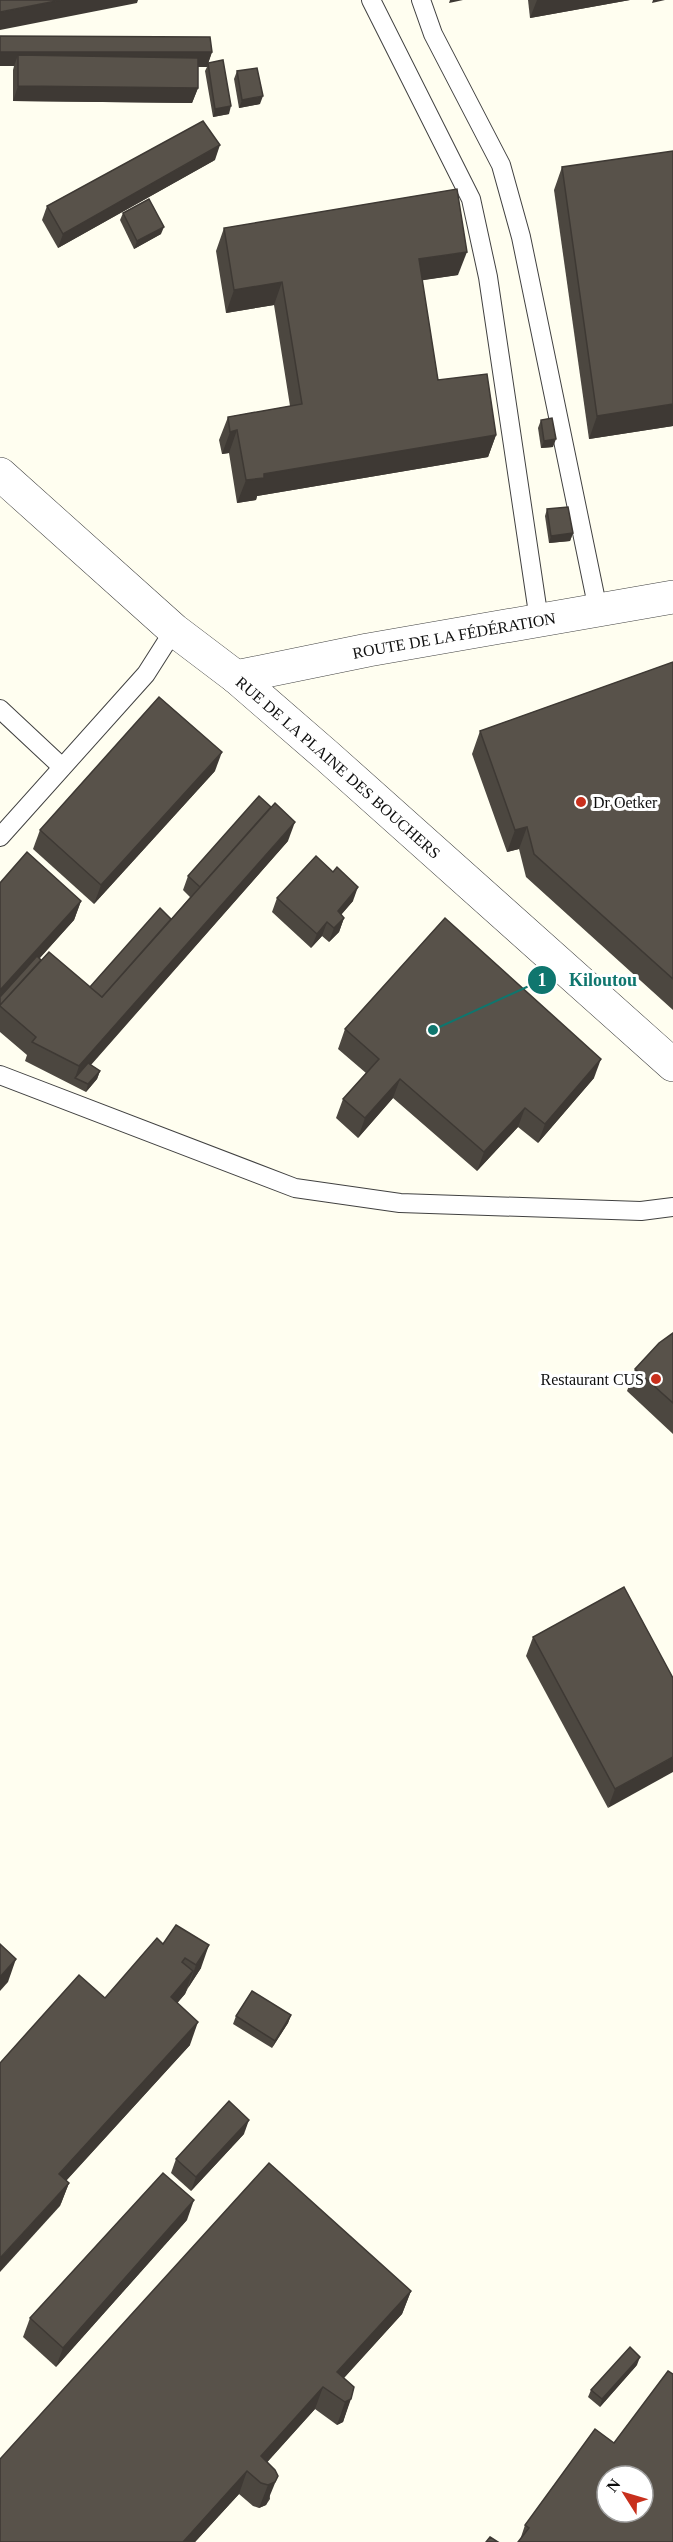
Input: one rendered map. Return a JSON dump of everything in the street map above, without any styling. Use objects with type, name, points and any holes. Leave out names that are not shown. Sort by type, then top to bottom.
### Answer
[{"type":"street","name":"RUE DE LA PLAINE DES BOUCHERS","points":[[0,474],[174,630],[236,677],[673,1065]]},
{"type":"street","name":"ROUTE DE LA FÉDÉRATION","points":[[236,677],[368,650],[673,597]]},
{"type":"lane","points":[[371,0],[471,199],[488,277],[540,620]]},
{"type":"lane","points":[[421,0],[433,34],[501,165],[521,237],[598,610]]},
{"type":"lane","points":[[0,837],[146,674],[174,630]]},
{"type":"lane","points":[[0,710],[62,767]]},
{"type":"lane","points":[[0,1075],[296,1188],[400,1203],[641,1210],[673,1207]]},
{"type":"building","points":[[0,0],[61,0],[0,12]]},
{"type":"building","points":[[0,36],[210,37],[212,52],[0,52]]},
{"type":"building","points":[[18,55],[198,58],[198,88],[18,86]]},
{"type":"building","points":[[223,60],[231,106],[215,109],[208,63]]},
{"type":"building","points":[[257,68],[263,96],[242,100],[237,71]]},
{"type":"building","points":[[203,121],[220,145],[63,234],[47,206]]},
{"type":"building","points":[[673,151],[673,404],[597,416],[562,167]]},
{"type":"building","points":[[457,189],[467,252],[419,259],[438,380],[487,374],[496,435],[264,474],[264,478],[246,480],[237,430],[230,432],[228,417],[302,404],[282,282],[234,290],[224,228]]},
{"type":"building","points":[[149,199],[164,227],[137,241],[123,213]]},
{"type":"building","points":[[552,418],[556,439],[544,441],[541,420]]},
{"type":"building","points":[[568,507],[573,533],[551,536],[547,509]]},
{"type":"building","name":"Dr Oetker","points":[[673,662],[673,979],[534,854],[527,827],[515,830],[480,731]]},
{"type":"building","points":[[159,697],[222,752],[101,885],[40,830]]},
{"type":"building","points":[[259,796],[271,807],[200,887],[188,876]]},
{"type":"building","points":[[275,803],[295,822],[79,1066],[32,1042],[36,1037],[0,1006],[49,952],[102,997]]},
{"type":"building","points":[[27,852],[81,901],[0,990],[0,883]]},
{"type":"building","points":[[316,856],[333,872],[337,867],[358,887],[338,911],[344,918],[334,928],[327,922],[317,934],[277,898]]},
{"type":"building","points":[[160,908],[171,919],[102,997],[90,987]]},
{"type":"building","points":[[445,918],[601,1059],[545,1124],[525,1108],[484,1152],[400,1079],[365,1118],[343,1099],[379,1059],[345,1029]]},
{"type":"building","points":[[37,956],[41,960],[0,1005],[0,997]]},
{"type":"building","points":[[88,1063],[100,1071],[88,1084],[75,1078]]},
{"type":"building","points":[[673,1333],[673,1403],[635,1369],[659,1343]]},
{"type":"building","points":[[624,1587],[673,1678],[673,1757],[615,1789],[533,1637]]},
{"type":"building","points":[[176,1925],[209,1945],[196,1965],[185,1958],[182,1962],[193,1971],[171,1997],[198,2022],[59,2174],[69,2183],[0,2258],[0,2063],[79,1975],[105,1998],[157,1938],[163,1944]]},
{"type":"building","points":[[0,1944],[16,1959],[0,1977]]},
{"type":"building","points":[[252,1991],[291,2015],[275,2041],[236,2016]]},
{"type":"building","points":[[229,2101],[249,2120],[196,2177],[176,2159]]},
{"type":"building","points":[[269,2163],[411,2291],[337,2372],[354,2387],[351,2399],[345,2402],[323,2387],[261,2456],[275,2470],[278,2476],[275,2482],[268,2485],[261,2483],[247,2471],[183,2542],[0,2542],[0,2459]]},
{"type":"building","points":[[163,2173],[194,2200],[63,2348],[30,2318]]},
{"type":"building","points":[[630,2347],[640,2357],[602,2399],[591,2390]]},
{"type":"building","points":[[668,2371],[673,2374],[673,2542],[518,2542],[529,2528],[525,2525],[595,2429],[614,2443]]},
{"type":"building","points":[[490,2537],[498,2542],[486,2542]]},
{"type":"place","name":"Dr Oetker","points":[[581,802]]},
{"type":"place","name":"Kiloutou","points":[[433,1030]]},
{"type":"place","name":"Restaurant CUS","points":[[656,1379]]}]
